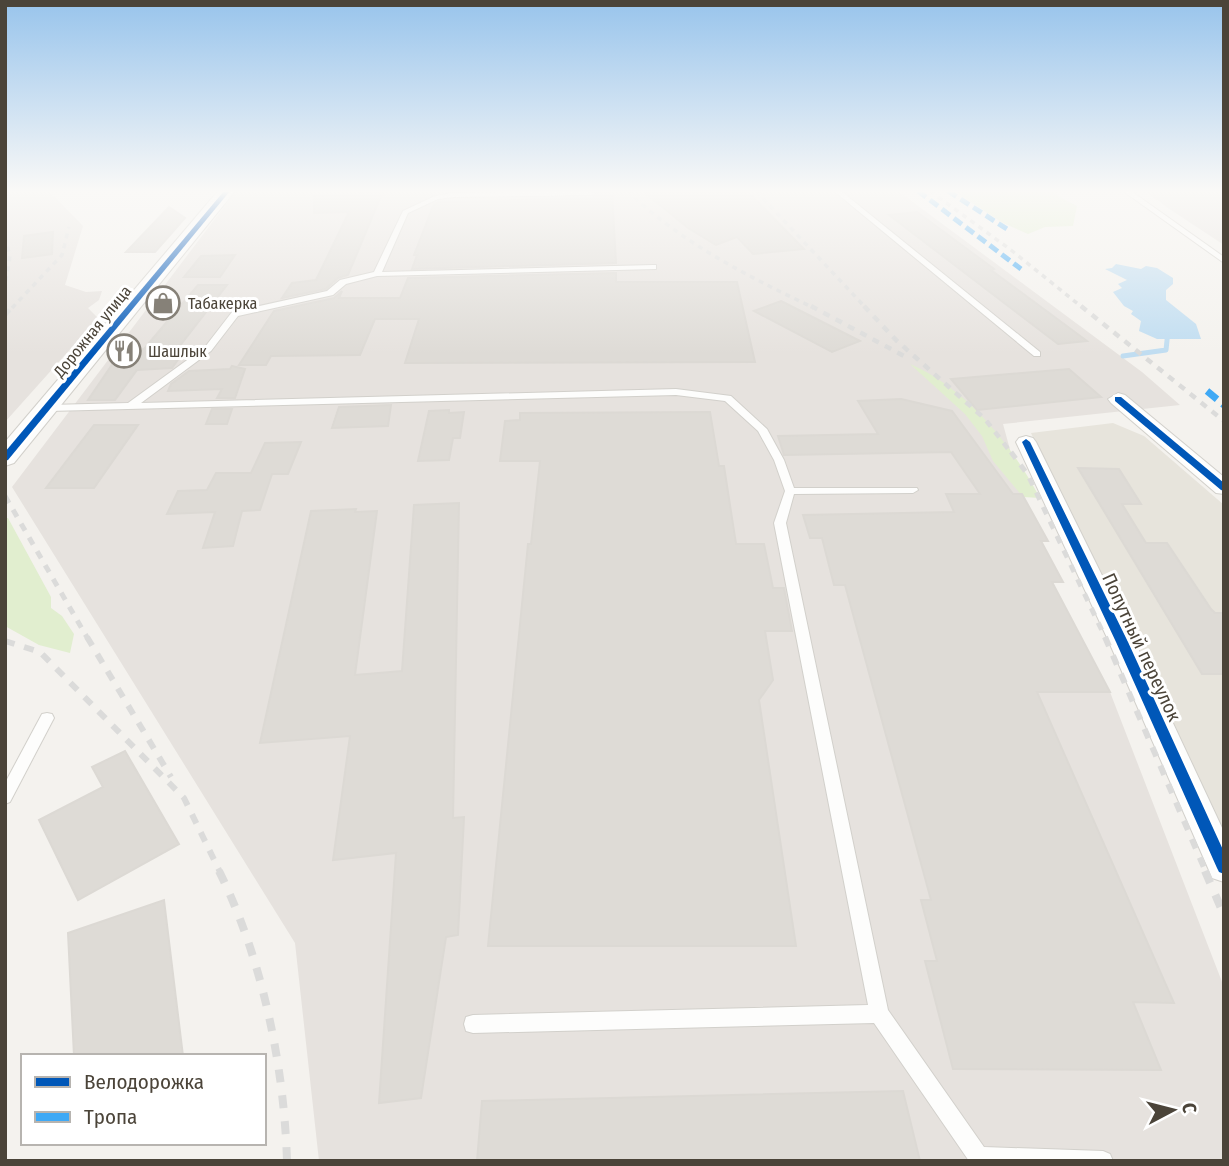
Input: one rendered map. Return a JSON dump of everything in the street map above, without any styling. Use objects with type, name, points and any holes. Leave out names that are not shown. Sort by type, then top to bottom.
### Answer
[{"type":"street","name":"Дорожная улица","points":[[5,458],[183,245]]},
{"type":"street","points":[[1118,399],[1224,488]]},
{"type":"street","name":"Попутный переулок","points":[[1026,442],[1122,642],[1224,868]]},
{"type":"lane","points":[[377,274],[390,245]]},
{"type":"lane","points":[[904,245],[1037,354]]},
{"type":"lane","points":[[1202,245],[1224,261]]},
{"type":"lane","points":[[130,406],[208,349],[235,314],[330,293],[343,282],[377,274],[653,268]]},
{"type":"lane","points":[[49,408],[676,393],[728,398],[762,429],[779,460],[790,491],[780,523],[879,1014],[982,1159],[1103,1161]]},
{"type":"lane","points":[[790,491],[913,490]]},
{"type":"lane","points":[[5,798],[47,718]]},
{"type":"lane","points":[[473,1024],[879,1014]]},
{"type":"shaded area","points":[[5,245],[77,245],[65,285],[86,292],[102,291],[99,300],[88,308],[98,318],[5,422]]},
{"type":"shaded area","points":[[195,245],[971,245],[1142,372],[1180,405],[1003,424],[1023,497],[1041,541],[1063,582],[1053,583],[1110,692],[1224,987],[1224,1161],[319,1161],[295,943],[12,487]]},
{"type":"shaded area","points":[[1113,423],[1144,436],[1224,505],[1224,848],[1031,433]]},
{"type":"green space","points":[[910,364],[931,374],[950,388],[986,420],[1016,458],[1040,498],[1023,497],[993,461],[982,436],[965,414]]},
{"type":"green space","points":[[5,518],[8,518],[51,597],[51,608],[62,616],[74,634],[70,653],[39,645],[5,626]]},
{"type":"water","points":[[1116,264],[1141,269],[1146,266],[1157,268],[1173,278],[1173,284],[1166,290],[1166,300],[1196,324],[1201,339],[1157,339],[1139,331],[1141,321],[1131,314],[1133,311],[1124,306],[1113,292],[1122,288],[1118,284],[1127,280],[1105,269]]},
{"type":"building","points":[[23,245],[52,245],[52,254],[22,258]]},
{"type":"building","points":[[132,245],[161,245],[155,252],[126,252]]},
{"type":"building","points":[[333,245],[360,245],[348,275],[338,278],[326,289],[282,298],[292,283],[316,280]]},
{"type":"building","points":[[418,245],[615,245],[616,263],[412,269],[417,255],[414,255]]},
{"type":"building","points":[[745,245],[800,245],[804,249],[753,254]]},
{"type":"building","points":[[929,245],[962,245],[1087,341],[1058,344]]},
{"type":"building","points":[[235,255],[220,277],[184,277],[201,256]]},
{"type":"building","points":[[616,273],[616,282],[737,282],[755,362],[405,363],[419,319],[375,319],[360,355],[271,356],[266,365],[239,365],[274,311],[334,298],[342,291],[339,298],[400,298],[408,278]]},
{"type":"building","points":[[198,285],[227,285],[179,347],[187,347],[172,368],[137,370],[115,400],[88,400],[122,350],[144,349]]},
{"type":"building","points":[[781,301],[860,341],[832,352],[754,311]]},
{"type":"building","points":[[232,366],[245,369],[235,398],[217,398],[222,389],[168,391],[171,384],[189,371],[230,369]]},
{"type":"building","points":[[1069,369],[1101,397],[977,410],[951,379]]},
{"type":"building","points":[[901,399],[952,411],[1013,494],[1022,494],[1048,541],[1041,541],[1063,582],[1052,582],[1110,692],[1037,692],[1174,1003],[1133,1002],[1161,1070],[953,1069],[925,961],[937,961],[921,900],[931,900],[845,585],[834,585],[822,538],[810,538],[803,515],[954,512],[946,494],[980,494],[951,452],[784,455],[778,436],[878,434],[858,401]]},
{"type":"building","points":[[391,405],[388,426],[332,428],[339,407]]},
{"type":"building","points":[[212,409],[232,409],[227,424],[206,424]]},
{"type":"building","points":[[449,410],[449,413],[464,412],[460,438],[453,438],[449,460],[418,461],[429,411]]},
{"type":"building","points":[[710,412],[719,466],[724,466],[736,544],[764,544],[773,588],[784,588],[792,631],[765,631],[773,680],[759,700],[796,946],[488,946],[528,544],[531,544],[540,461],[500,461],[505,421],[520,420],[520,413]]},
{"type":"building","points":[[94,425],[138,425],[94,488],[46,488]]},
{"type":"building","points":[[301,442],[288,474],[272,474],[260,510],[242,511],[233,546],[203,548],[215,512],[167,514],[178,491],[207,490],[216,473],[251,473],[265,443]]},
{"type":"building","points":[[1078,468],[1119,469],[1141,504],[1122,504],[1146,543],[1167,543],[1211,609],[1215,613],[1224,613],[1224,674],[1202,674]]},
{"type":"building","points":[[459,503],[453,818],[464,817],[458,935],[446,937],[421,1098],[379,1103],[396,853],[333,860],[350,736],[260,743],[311,511],[377,511],[355,675],[402,671],[414,505]]},
{"type":"building","points":[[125,751],[179,844],[78,900],[39,820],[103,787],[92,767]]},
{"type":"building","points":[[164,900],[183,1054],[74,1054],[68,933]]},
{"type":"building","points":[[903,1091],[920,1161],[477,1161],[482,1101]]},
{"type":"waterway","points":[[1123,356],[1166,350],[1168,331]]},
{"type":"railway","points":[[5,286],[10,256],[7,245]]},
{"type":"railway","points":[[12,308],[62,255],[64,245]]},
{"type":"railway","points":[[697,245],[814,308]]},
{"type":"railway","points":[[807,245],[866,308]]},
{"type":"railway","points":[[1005,245],[1083,308]]},
{"type":"railway","points":[[5,315],[13,306]]},
{"type":"railway","points":[[811,306],[904,356]]},
{"type":"railway","points":[[864,306],[896,340],[985,419],[1012,454]]},
{"type":"railway","points":[[1081,306],[1224,421]]},
{"type":"railway","points":[[1011,452],[1028,475],[1106,639]]},
{"type":"railway","points":[[5,496],[88,639]]},
{"type":"railway","points":[[87,637],[171,777]]},
{"type":"railway","points":[[1105,637],[1206,872]]},
{"type":"railway","points":[[5,641],[40,652],[184,798],[220,872]]},
{"type":"railway","points":[[219,871],[247,939],[268,1012],[281,1087],[287,1161]]},
{"type":"railway","points":[[1205,871],[1224,915]]},
{"type":"marked path","points":[[990,245],[1021,269]]},
{"type":"marked path","points":[[1207,391],[1224,405]]},
{"type":"cycle path","points":[[5,458],[182,245]]},
{"type":"cycle path","points":[[1118,399],[1224,488]]},
{"type":"cycle path","points":[[1026,442],[1122,642],[1224,868]]},
{"type":"place","name":"Табакерка","points":[[163,303]]},
{"type":"place","name":"Шашлык","points":[[124,351]]}]
